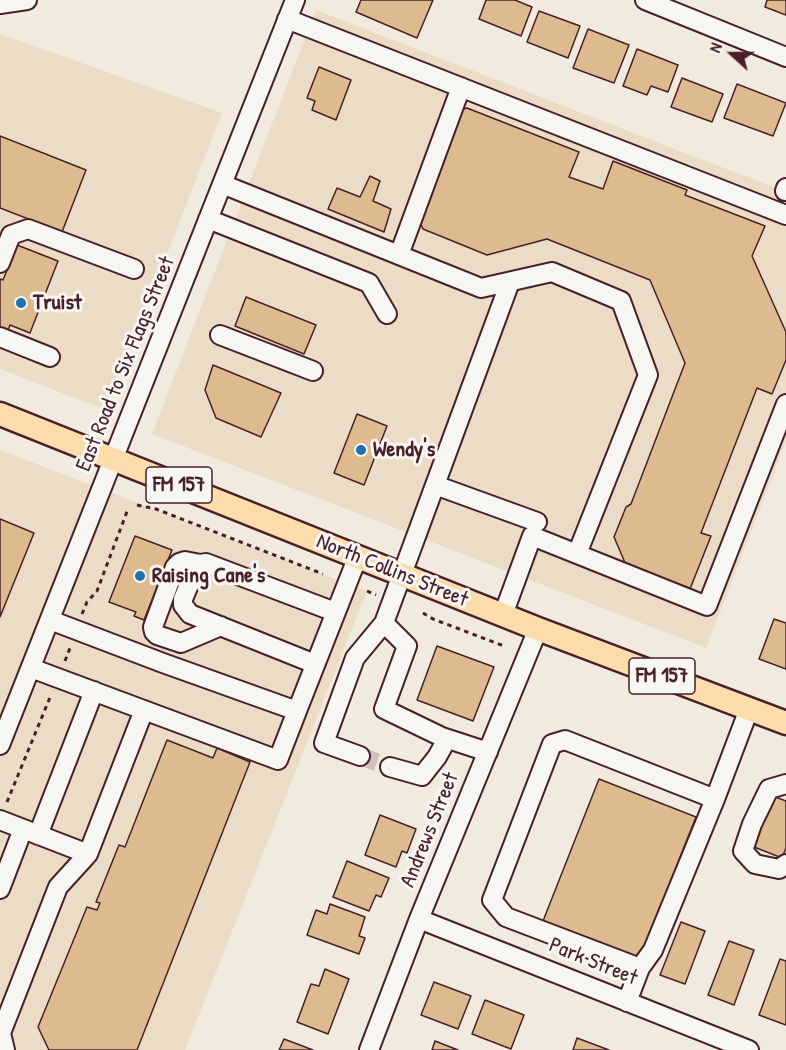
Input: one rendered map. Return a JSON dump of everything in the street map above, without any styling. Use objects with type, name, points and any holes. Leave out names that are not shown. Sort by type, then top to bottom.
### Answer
[{"type":"main road","name":"North Collins Street","points":[[0,414],[538,629],[786,723]]},
{"type":"street","points":[[0,4],[27,0]]},
{"type":"street","name":"East Road to Six Flags Street","points":[[0,745],[295,0]]},
{"type":"street","points":[[645,0],[786,57]]},
{"type":"street","points":[[287,19],[786,215]]},
{"type":"street","points":[[399,255],[461,87]]},
{"type":"street","points":[[222,184],[481,288],[552,272],[621,301],[648,375],[577,554]]},
{"type":"street","points":[[208,219],[369,283],[387,314]]},
{"type":"street","points":[[0,263],[11,236],[28,229],[134,269]]},
{"type":"street","points":[[360,756],[324,744],[355,658],[384,623],[510,282]]},
{"type":"street","points":[[220,335],[313,371]]},
{"type":"street","points":[[0,337],[50,357]]},
{"type":"street","points":[[503,615],[532,536],[707,606],[786,404]]},
{"type":"street","points":[[435,485],[537,522]]},
{"type":"street","points":[[31,668],[278,760],[358,556]]},
{"type":"street","points":[[221,626],[181,643],[154,632],[153,627],[175,567],[179,563],[185,561],[211,564],[335,612]]},
{"type":"street","points":[[200,564],[196,568],[183,599],[183,605],[190,614],[315,664]]},
{"type":"street","points":[[50,620],[297,711]]},
{"type":"street","points":[[384,623],[407,646],[384,709],[447,739],[488,752]]},
{"type":"street","name":"Andrews Street","points":[[369,1050],[419,919],[538,629]]},
{"type":"street","points":[[0,889],[30,832],[94,691]]},
{"type":"street","points":[[627,1002],[640,968],[653,950],[749,709]]},
{"type":"street","points":[[5,1050],[0,1033],[58,887],[88,854],[144,710]]},
{"type":"street","points":[[390,767],[422,776],[437,758],[447,739]]},
{"type":"street","points":[[640,968],[506,917],[492,900],[552,744],[565,740],[715,799]]},
{"type":"street","points":[[786,784],[769,789],[752,824],[743,851],[755,864],[779,869],[786,864]]},
{"type":"street","points":[[0,820],[88,854]]},
{"type":"street","name":"Park Street","points":[[419,919],[749,1050]]},
{"type":"path","points":[[137,506],[156,509],[323,574]]},
{"type":"path","points":[[82,615],[87,602],[97,591],[128,509]]},
{"type":"path","points":[[367,591],[378,596]]},
{"type":"path","points":[[423,613],[504,646]]},
{"type":"path","points":[[64,663],[73,640]]},
{"type":"path","points":[[7,802],[52,693]]},
{"type":"shaded area","points":[[316,10],[786,192],[786,441],[706,648],[152,434]]},
{"type":"shaded area","points":[[0,34],[222,113],[106,410],[0,369]]},
{"type":"shaded area","points":[[0,450],[367,591],[185,1050],[0,1050]]},
{"type":"building","points":[[361,0],[433,0],[417,38],[356,12]]},
{"type":"building","points":[[486,0],[515,0],[532,7],[521,36],[479,19]]},
{"type":"building","points":[[767,0],[786,0],[786,15],[765,7]]},
{"type":"building","points":[[539,11],[580,26],[568,58],[527,42]]},
{"type":"building","points":[[588,29],[629,45],[614,83],[573,68]]},
{"type":"building","points":[[637,49],[678,65],[668,92],[651,86],[647,95],[623,86]]},
{"type":"building","points":[[319,67],[351,80],[336,120],[312,110],[315,101],[307,98]]},
{"type":"building","points":[[682,78],[723,94],[712,122],[671,107]]},
{"type":"building","points":[[737,84],[786,103],[773,136],[724,118]]},
{"type":"building","points":[[467,108],[579,152],[569,177],[603,189],[613,161],[687,190],[685,195],[765,226],[752,256],[786,332],[786,360],[772,394],[757,388],[701,533],[711,536],[690,589],[626,565],[614,537],[626,507],[631,504],[685,363],[650,280],[547,239],[487,255],[423,229],[418,217],[460,110]]},
{"type":"building","points":[[0,136],[86,170],[62,232],[0,208]]},
{"type":"building","points":[[370,176],[380,181],[373,201],[391,209],[384,232],[328,209],[337,188],[360,197]]},
{"type":"building","name":"Truist","points":[[17,245],[58,261],[30,333],[10,325],[7,333],[0,330],[0,279],[3,280]]},
{"type":"building","points":[[246,297],[316,325],[304,354],[235,326]]},
{"type":"building","points":[[213,365],[281,393],[261,437],[216,418],[205,390]]},
{"type":"building","name":"Wendy's","points":[[357,414],[387,426],[364,485],[334,473]]},
{"type":"building","points":[[0,519],[34,533],[0,617]]},
{"type":"building","name":"Raising Cane's","points":[[135,536],[172,550],[144,620],[134,616],[136,612],[109,602]]},
{"type":"building","points":[[774,619],[786,623],[786,669],[759,659]]},
{"type":"building","points":[[437,646],[494,667],[473,721],[417,700]]},
{"type":"building","points":[[167,740],[213,758],[217,748],[250,762],[137,1050],[49,1050],[38,1027],[87,907],[97,910],[100,903],[96,902],[119,845],[125,847]]},
{"type":"building","points":[[599,779],[696,817],[640,959],[543,921]]},
{"type":"building","points":[[773,796],[786,801],[786,848],[782,858],[754,847]]},
{"type":"building","points":[[380,815],[416,829],[407,853],[402,851],[396,867],[365,855]]},
{"type":"building","points":[[347,861],[389,878],[381,897],[376,895],[369,911],[333,897]]},
{"type":"building","points":[[330,904],[365,917],[359,936],[365,938],[359,954],[307,935],[316,910],[327,914]]},
{"type":"building","points":[[681,922],[705,931],[685,984],[660,975]]},
{"type":"building","points":[[729,941],[754,950],[734,1005],[708,995]]},
{"type":"building","points":[[780,959],[786,961],[786,1025],[759,1015]]},
{"type":"building","points":[[325,969],[349,979],[328,1034],[297,1022],[311,984],[319,986]]},
{"type":"building","points":[[434,982],[471,996],[458,1029],[421,1015]]},
{"type":"building","points":[[485,1000],[524,1015],[511,1049],[472,1034]]},
{"type":"building","points":[[577,1038],[609,1050],[573,1050]]},
{"type":"building","points":[[284,1039],[313,1050],[279,1050]]},
{"type":"building","points":[[435,1041],[458,1050],[432,1050]]},
{"type":"tunnel","points":[[360,756],[390,767]]},
{"type":"place","name":"Truist","points":[[21,303]]},
{"type":"place","name":"Wendy's","points":[[361,450]]},
{"type":"place","name":"Raising Cane's","points":[[140,576]]}]
